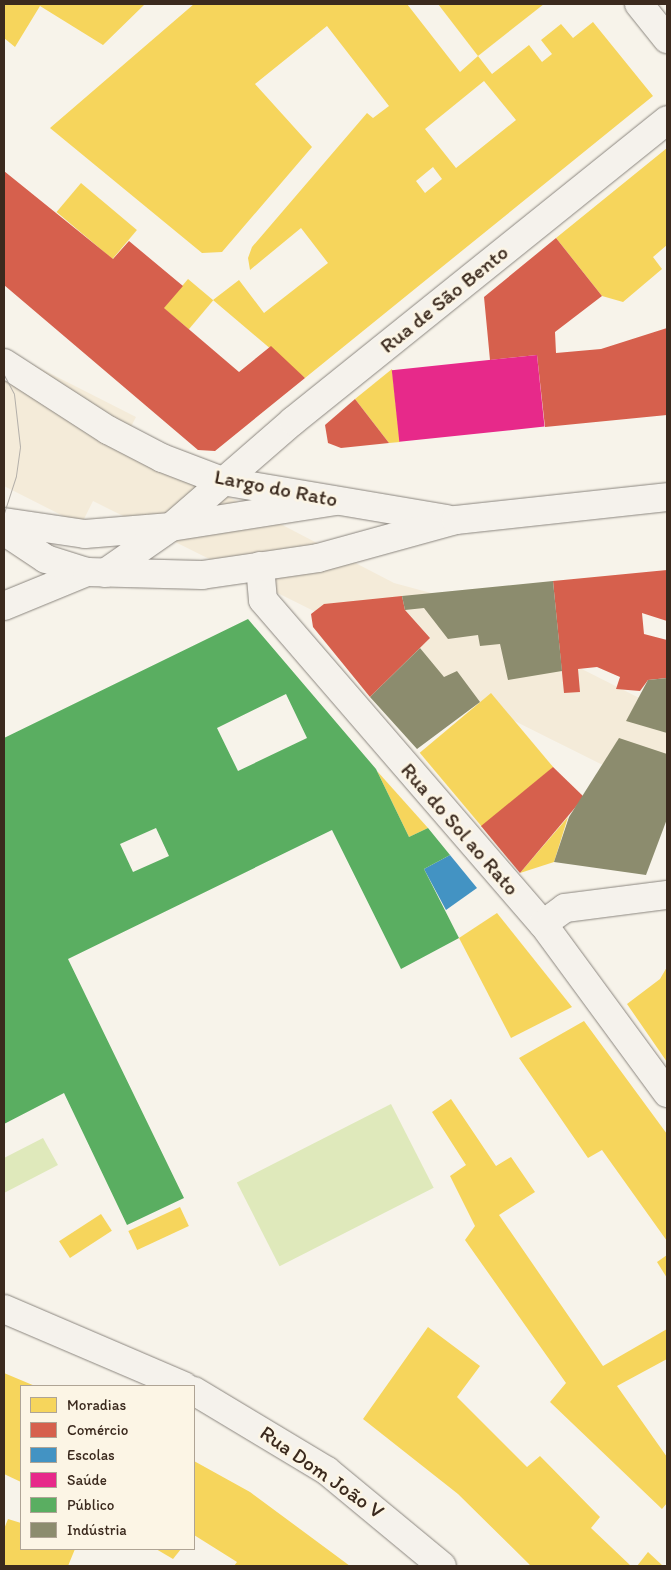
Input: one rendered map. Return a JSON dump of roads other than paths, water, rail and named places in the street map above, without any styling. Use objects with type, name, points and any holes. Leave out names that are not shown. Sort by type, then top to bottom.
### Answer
[{"type":"main road","points":[[639,4],[667,39]]},
{"type":"main road","name":"Rua de São Bento","points":[[96,573],[171,528],[222,481],[667,120]]},
{"type":"main road","name":"Largo do Rato","points":[[4,363],[108,430],[162,458],[222,481],[456,520]]},
{"type":"main road","points":[[4,531],[46,559],[96,573],[202,574],[318,558],[456,520],[667,497]]},
{"type":"main road","points":[[4,522],[85,534],[171,528],[340,500]]},
{"type":"main road","name":"Rua do Sol ao Rato","points":[[260,566],[262,600],[543,924],[667,1093]]},
{"type":"main road","points":[[4,606],[96,573]]},
{"type":"main road","points":[[543,924],[565,908],[667,895]]},
{"type":"main road","points":[[4,1309],[182,1385]]},
{"type":"main road","name":"Rua Dom João V","points":[[195,1392],[327,1471],[442,1566]]},
{"type":"tram line","points":[[4,375],[14,394],[20,447],[16,476],[4,513]]}]
